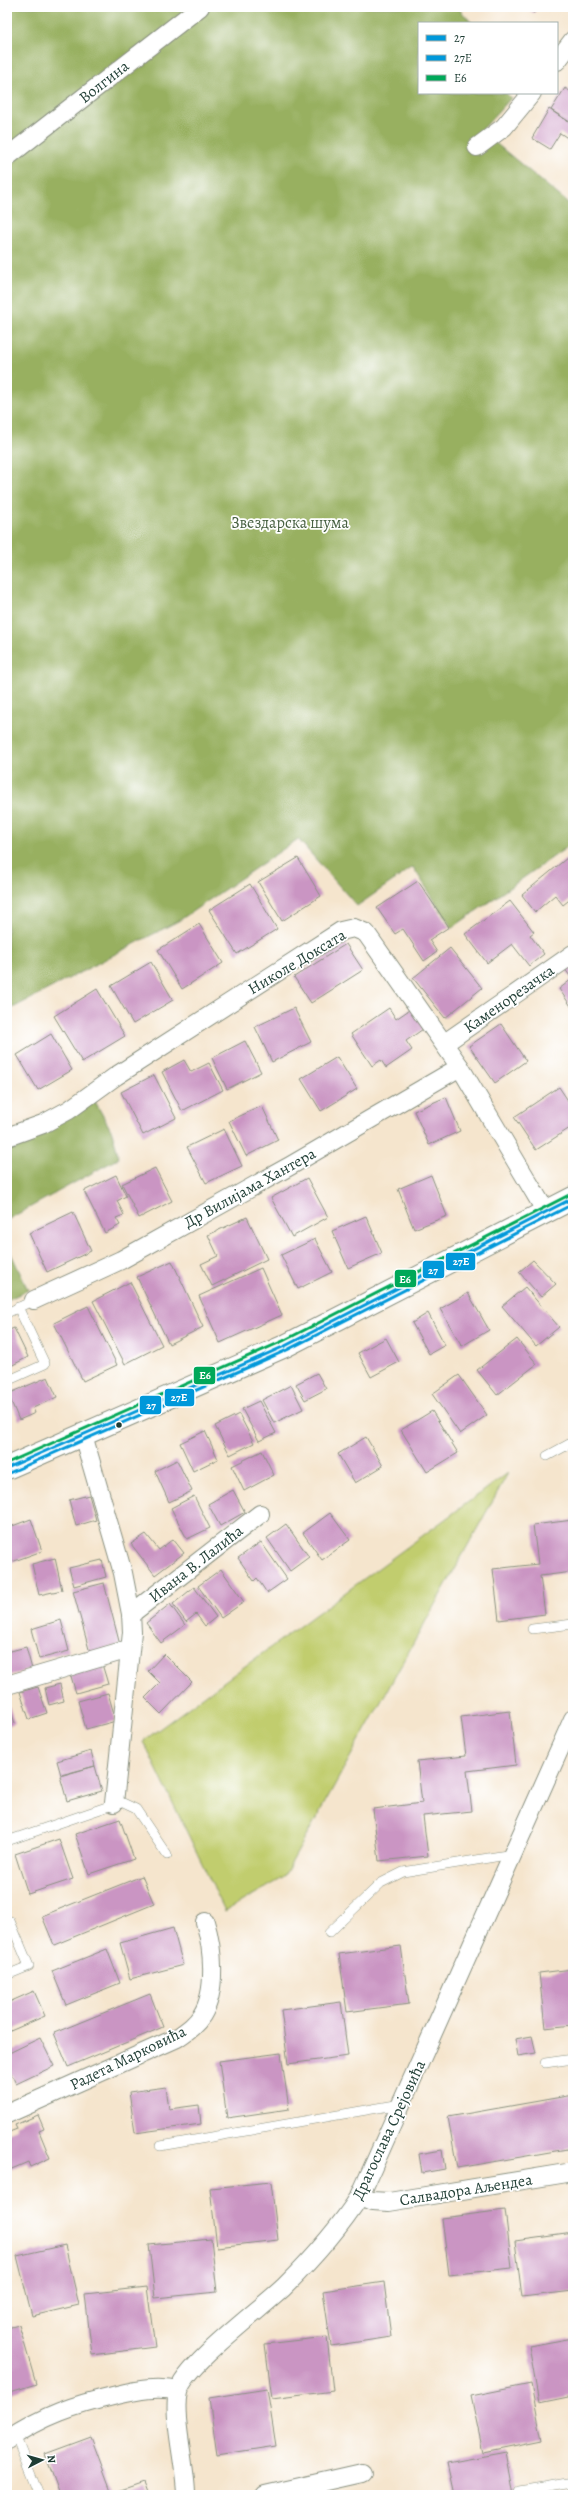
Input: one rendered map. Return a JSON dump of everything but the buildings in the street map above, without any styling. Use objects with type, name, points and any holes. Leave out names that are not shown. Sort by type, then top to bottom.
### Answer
[{"type":"main road","points":[[7,1468],[285,1346],[573,1198]]},
{"type":"street","name":"Волгина","points":[[7,158],[200,7]]},
{"type":"street","points":[[558,60],[573,40]]},
{"type":"street","points":[[477,147],[504,127],[531,94]]},
{"type":"street","name":"Николе Доксата","points":[[7,1137],[43,1124],[70,1110],[116,1076],[341,931],[354,928],[366,933],[445,1043],[546,1212]]},
{"type":"street","name":"Каменорезачка","points":[[445,1043],[573,954]]},
{"type":"street","name":"Др Вилијама Хантера","points":[[26,1304],[142,1249],[290,1166],[460,1067]]},
{"type":"street","points":[[83,1435],[113,1533],[132,1614],[114,1803]]},
{"type":"street","name":"Ивана В. Лалића","points":[[132,1614],[260,1514]]},
{"type":"street","points":[[7,1685],[129,1649]]},
{"type":"street","name":"Драгослава Срејовића","points":[[178,2391],[182,2382],[195,2366],[284,2287],[315,2254],[340,2225],[360,2196],[573,1719]]},
{"type":"street","name":"Радета Марковића","points":[[7,2114],[177,2038],[194,2026],[202,2014],[208,1999],[212,1950],[205,1922]]},
{"type":"street","name":"Салвадора Аљендеа","points":[[360,2196],[380,2203],[396,2202],[573,2172]]},
{"type":"street","points":[[11,2437],[47,2416],[90,2400],[158,2388],[178,2391],[177,2403],[186,2495]]},
{"type":"street","points":[[265,2495],[362,2473]]},
{"type":"lane","points":[[7,1313],[26,1304],[45,1364],[7,1381]]},
{"type":"lane","points":[[546,1456],[573,1442]]},
{"type":"lane","points":[[532,1629],[573,1624]]},
{"type":"lane","points":[[7,1841],[114,1803],[126,1804],[136,1809],[167,1855]]},
{"type":"lane","points":[[330,1933],[381,1883],[403,1872],[514,1853]]},
{"type":"lane","points":[[7,1975],[29,1966],[10,1921]]},
{"type":"lane","points":[[545,2063],[573,2059]]},
{"type":"lane","points":[[160,2146],[401,2104]]},
{"type":"lane","points":[[11,2437],[39,2495]]},
{"type":"lane","points":[[520,2491],[573,2482]]},
{"type":"green space","name":"Звездарска шума","points":[[7,7],[457,7],[471,22],[418,22],[418,94],[507,94],[511,98],[481,131],[573,207],[573,843],[452,928],[413,867],[357,906],[298,839],[180,920],[7,1011]]},
{"type":"green space","points":[[92,1096],[112,1132],[119,1158],[7,1220],[7,1141]]},
{"type":"green space","points":[[7,1245],[28,1290],[7,1300]]},
{"type":"green space","points":[[508,1473],[283,1878],[225,1911],[143,1741]]},
{"type":"transit line","name":"E6","points":[[7,1463],[283,1341],[571,1194]]},
{"type":"transit line","name":"27","points":[[7,1468],[285,1346],[573,1198]]},
{"type":"transit line","name":"27E","points":[[9,1473],[287,1350],[573,1204]]}]
